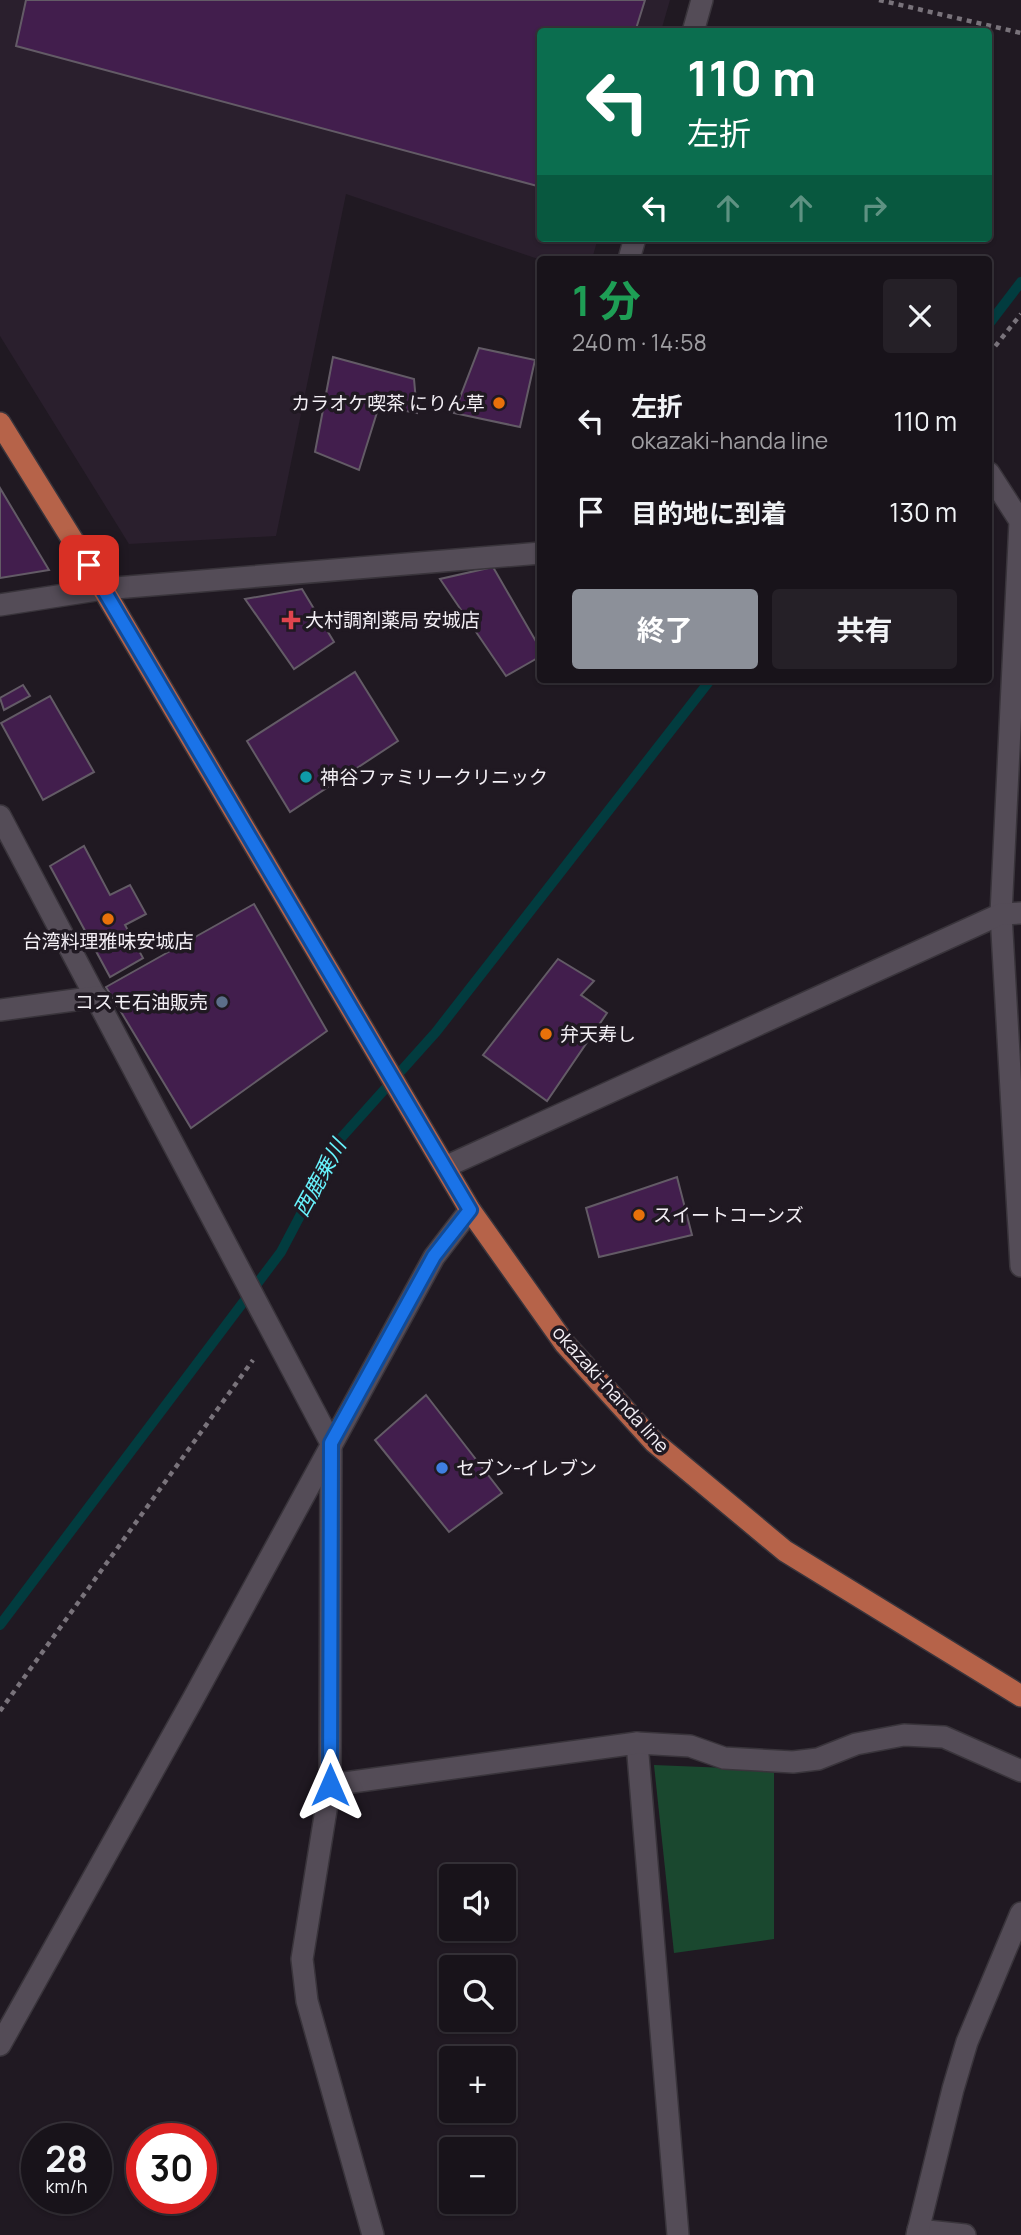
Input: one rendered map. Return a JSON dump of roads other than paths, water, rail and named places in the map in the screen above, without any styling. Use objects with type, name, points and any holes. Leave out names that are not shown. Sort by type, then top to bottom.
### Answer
[{"type":"main road","name":"okazaki-handa line","points":[[0,423],[103,589],[470,1210],[565,1344],[654,1442],[785,1551],[1021,1696]]},
{"type":"street","points":[[694,28],[702,0]]},
{"type":"street","points":[[992,478],[1020,521],[1011,914],[1021,1266]]},
{"type":"street","points":[[0,605],[103,589],[537,553]]},
{"type":"street","points":[[0,816],[331,1443],[330,1785],[302,1959],[307,2001],[373,2235]]},
{"type":"street","points":[[445,1167],[1011,914]]},
{"type":"street","points":[[0,1010],[97,997]]},
{"type":"street","points":[[0,2045],[193,1699],[434,1256],[470,1210]]},
{"type":"street","points":[[330,1785],[637,1743],[690,1746],[724,1758],[793,1762],[818,1759],[856,1744],[904,1735],[944,1737],[1021,1771]]},
{"type":"street","points":[[637,1743],[678,2235]]},
{"type":"street","points":[[965,2235],[918,2233],[967,2042],[1021,1913]]},
{"type":"waterway","name":"西鹿乗川","points":[[992,320],[1021,282]]},
{"type":"waterway","name":"西鹿乗川","points":[[0,1625],[281,1252],[341,1138],[436,1032],[708,683]]},
{"type":"place","name":"カラオケ喫茶 にりん草","points":[[499,403]]},
{"type":"place","name":"大村調剤薬局 安城店","points":[[291,620]]},
{"type":"place","name":"神谷ファミリークリニック","points":[[306,777]]},
{"type":"place","name":"台湾料理雅味安城店","points":[[108,919]]},
{"type":"place","name":"コスモ石油販売","points":[[222,1002]]},
{"type":"place","name":"弁天寿し","points":[[546,1034]]},
{"type":"place","name":"スイートコーンズ","points":[[639,1215]]},
{"type":"place","name":"セブン-イレブン","points":[[442,1468]]}]
